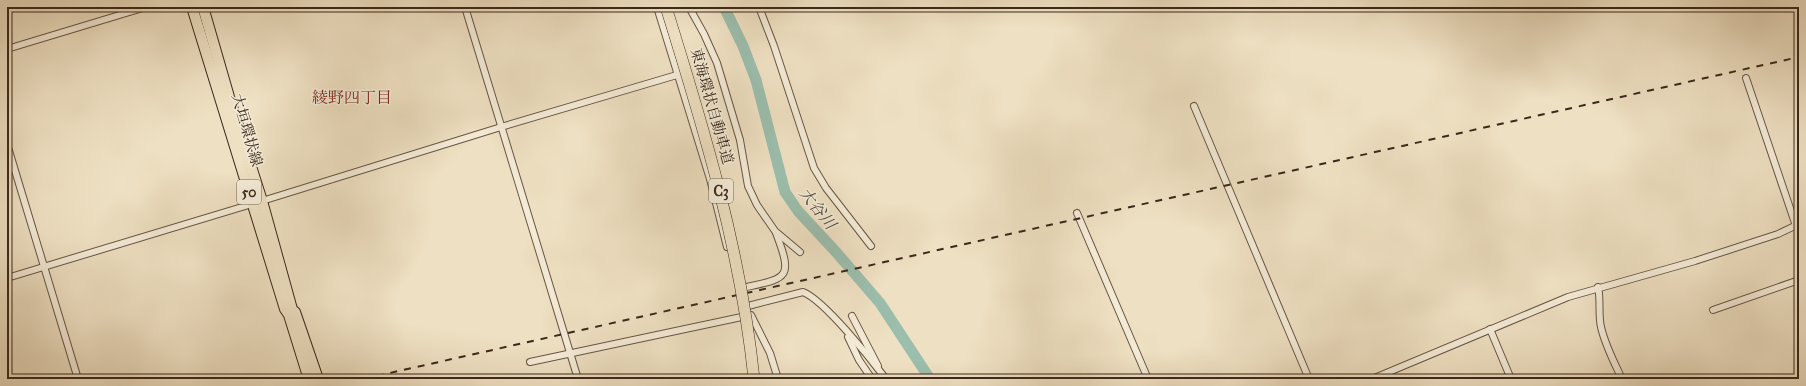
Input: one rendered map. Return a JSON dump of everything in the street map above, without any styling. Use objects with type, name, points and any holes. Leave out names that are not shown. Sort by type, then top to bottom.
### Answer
[{"type":"highway","name":"東海環状自動車道","points":[[666,7],[723,198],[747,319],[754,379]]},
{"type":"main road","name":"大垣環状線","points":[[192,7],[257,202],[310,378]]},
{"type":"main road","name":"大垣環状線","points":[[203,7],[229,96],[257,202]]},
{"type":"street","points":[[7,49],[146,7]]},
{"type":"street","points":[[465,7],[578,379]]},
{"type":"street","points":[[657,7],[710,179],[734,274],[742,288],[750,315],[770,353],[778,379]]},
{"type":"street","points":[[689,7],[704,34],[717,64],[740,140],[748,186],[757,205],[775,232],[785,259],[786,269],[782,276],[773,281],[742,288]]},
{"type":"street","points":[[759,7],[774,46],[814,168],[826,188],[871,246]]},
{"type":"street","points":[[7,278],[501,127],[691,71]]},
{"type":"street","points":[[1372,379],[1568,297],[1598,287],[1695,261],[1778,234],[1797,225],[1746,78]]},
{"type":"street","points":[[1194,106],[1309,379]]},
{"type":"street","points":[[7,144],[78,379]]},
{"type":"street","points":[[1078,213],[1148,379]]},
{"type":"street","points":[[775,232],[800,252]]},
{"type":"street","points":[[1713,310],[1799,280]]},
{"type":"street","points":[[1598,287],[1601,300],[1601,326],[1605,341],[1622,379]]},
{"type":"street","points":[[748,306],[802,292],[810,295],[844,329],[884,377]]},
{"type":"street","points":[[530,362],[750,315]]},
{"type":"street","points":[[852,316],[884,377]]},
{"type":"street","points":[[844,329],[859,360],[872,379]]},
{"type":"street","points":[[1490,329],[1511,379]]},
{"type":"waterway","name":"大谷川","points":[[724,7],[743,46],[756,80],[785,192],[798,211],[880,303],[930,379]]},
{"type":"railway","points":[[363,379],[1799,57]]},
{"type":"district","name":"綾野四丁目","points":[[352,97]]}]
